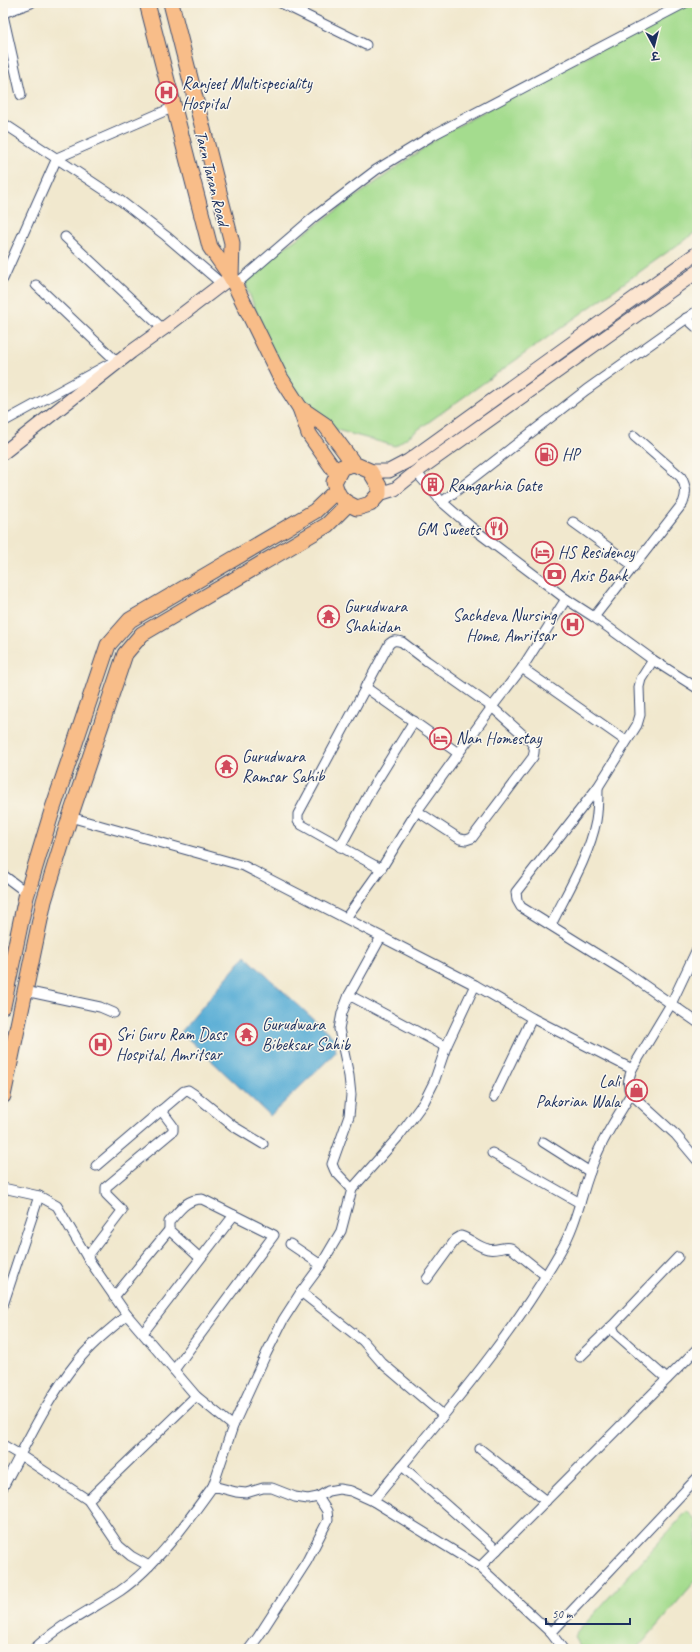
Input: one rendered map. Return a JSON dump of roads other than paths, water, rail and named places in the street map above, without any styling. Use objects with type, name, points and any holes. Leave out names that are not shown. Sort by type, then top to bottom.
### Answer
[{"type":"main road","name":"Tarn Taran Road","points":[[147,3],[210,247],[229,282]]},
{"type":"main road","name":"Tarn Taran Road","points":[[171,3],[232,243],[229,282]]},
{"type":"main road","points":[[300,408],[325,425],[354,464],[370,471],[389,471],[408,461],[697,253]]},
{"type":"main road","points":[[378,494],[395,489],[416,472],[697,272]]},
{"type":"main road","points":[[3,453],[130,352],[229,282],[280,377],[300,408],[309,434],[338,474]]},
{"type":"main road","points":[[354,464],[342,466],[334,482],[336,491],[342,500],[357,508],[370,504],[378,494],[379,486],[370,471]]},
{"type":"main road","points":[[3,1006],[6,978],[27,893],[52,811],[108,645],[130,620],[315,511],[336,491]]},
{"type":"main road","points":[[3,1096],[10,1030],[25,991],[44,901],[70,817],[125,654],[142,634],[327,525],[348,504]]},
{"type":"street","points":[[22,95],[3,14],[32,3]]},
{"type":"street","points":[[281,3],[366,45]]},
{"type":"street","points":[[3,123],[121,201],[229,282],[376,170],[433,135],[685,3]]},
{"type":"street","points":[[3,279],[57,158],[174,108]]},
{"type":"street","points":[[65,237],[163,329]]},
{"type":"street","points":[[36,285],[115,360]]},
{"type":"street","points":[[442,502],[586,390],[697,311]]},
{"type":"street","points":[[686,318],[697,328]]},
{"type":"street","points":[[3,422],[130,352]]},
{"type":"street","points":[[594,617],[684,503],[686,495],[686,485],[681,477],[634,436]]},
{"type":"street","points":[[416,472],[442,502],[471,527],[566,599],[594,617],[653,660],[697,688]]},
{"type":"street","points":[[573,522],[634,566]]},
{"type":"street","points":[[346,918],[381,869],[417,811],[458,753],[522,668],[566,599]]},
{"type":"street","points":[[381,869],[302,825],[298,821],[298,814],[389,644],[392,641],[397,640],[402,642],[492,707],[530,741],[534,746],[535,751],[533,757],[472,838],[466,840],[460,839],[417,811]]},
{"type":"street","points":[[653,660],[641,679],[639,686],[640,715],[637,725],[598,787],[516,892],[517,900],[521,907],[624,971],[697,1022]]},
{"type":"street","points":[[522,668],[626,741]]},
{"type":"street","points":[[365,687],[458,753]]},
{"type":"street","points":[[340,847],[371,790],[414,721]]},
{"type":"street","points":[[551,925],[583,860],[591,839],[596,821],[598,787]]},
{"type":"street","points":[[70,817],[244,866],[475,985],[532,1018],[632,1069]]},
{"type":"street","points":[[3,875],[27,893]]},
{"type":"street","points":[[352,1189],[335,1171],[332,1164],[334,1155],[344,1135],[350,1109],[351,1095],[349,1076],[339,1029],[342,1013],[349,995],[382,937]]},
{"type":"street","points":[[697,949],[671,1004],[632,1069],[628,1080],[628,1088],[631,1094],[676,1134],[697,1160]]},
{"type":"street","points":[[34,1649],[65,1624],[121,1590],[149,1566],[192,1517],[213,1486],[233,1426],[266,1354],[301,1292],[321,1264],[341,1231],[352,1189],[399,1136],[424,1102],[434,1082],[446,1047],[475,985]]},
{"type":"street","points":[[25,991],[100,1007],[114,1013]]},
{"type":"street","points":[[349,995],[446,1047]]},
{"type":"street","points":[[494,1098],[532,1018]]},
{"type":"street","points":[[96,1166],[176,1096],[188,1090],[233,1126],[263,1144]]},
{"type":"street","points":[[373,1501],[506,1336],[546,1276],[571,1230],[596,1155],[631,1094]]},
{"type":"street","points":[[87,1257],[122,1211],[106,1194],[106,1187],[173,1131],[173,1126],[161,1110]]},
{"type":"street","points":[[542,1142],[590,1172]]},
{"type":"street","points":[[492,1153],[580,1204]]},
{"type":"street","points":[[3,1188],[39,1196],[57,1206],[87,1257],[127,1315],[196,1396],[233,1426]]},
{"type":"street","points":[[3,1304],[39,1196]]},
{"type":"street","points":[[114,1297],[169,1230],[169,1222],[186,1203],[194,1199],[202,1199],[274,1235],[174,1370]]},
{"type":"street","points":[[143,1333],[234,1214]]},
{"type":"street","points":[[169,1230],[200,1258]]},
{"type":"street","points":[[427,1279],[456,1238],[462,1236],[486,1248],[496,1250],[508,1247],[511,1248],[546,1276]]},
{"type":"street","points":[[290,1244],[321,1264]]},
{"type":"street","points":[[580,1357],[678,1257]]},
{"type":"street","points":[[301,1292],[363,1341],[382,1363],[443,1416]]},
{"type":"street","points":[[3,1487],[58,1387],[76,1362],[100,1338],[127,1315]]},
{"type":"street","points":[[612,1326],[615,1333],[667,1380]]},
{"type":"street","points":[[480,1567],[697,1349]]},
{"type":"street","points":[[88,1500],[196,1396]]},
{"type":"street","points":[[3,1445],[88,1500],[119,1546],[131,1556],[149,1566]]},
{"type":"street","points":[[480,1449],[546,1501]]},
{"type":"street","points":[[402,1466],[497,1550]]},
{"type":"street","points":[[550,1633],[697,1478]]},
{"type":"street","points":[[213,1486],[246,1493],[262,1488],[272,1488],[296,1497],[308,1499],[318,1497],[328,1491],[339,1489],[351,1491],[373,1501],[480,1567],[550,1633],[563,1649]]},
{"type":"street","points":[[249,1649],[307,1561],[328,1520],[327,1511],[318,1497]]},
{"type":"water","points":[[245,956],[334,1038],[336,1052],[270,1116],[181,1032]]},
{"type":"place","name":"Ranjeet Multispeciality Hospital","points":[[167,93]]},
{"type":"place","name":"HP","points":[[546,454]]},
{"type":"place","name":"Ramgarhia Gate","points":[[433,485]]},
{"type":"place","name":"GM Sweets","points":[[496,529]]},
{"type":"place","name":"HS Residency","points":[[542,552]]},
{"type":"place","name":"Axis Bank","points":[[554,575]]},
{"type":"place","name":"Gurudwara Shahidan","points":[[329,616]]},
{"type":"place","name":"Sachdeva Nursing Home, Amritsar","points":[[572,625]]},
{"type":"place","name":"Nan Homestay","points":[[441,738]]},
{"type":"place","name":"Gurudwara Ramsar Sahib","points":[[227,766]]},
{"type":"place","name":"Gurudwara Bibeksar Sahib","points":[[247,1034]]},
{"type":"place","name":"Sri Guru Ram Dass Hospital, Amritsar","points":[[101,1044]]},
{"type":"place","name":"Lali Pakorian Wala","points":[[636,1091]]}]
